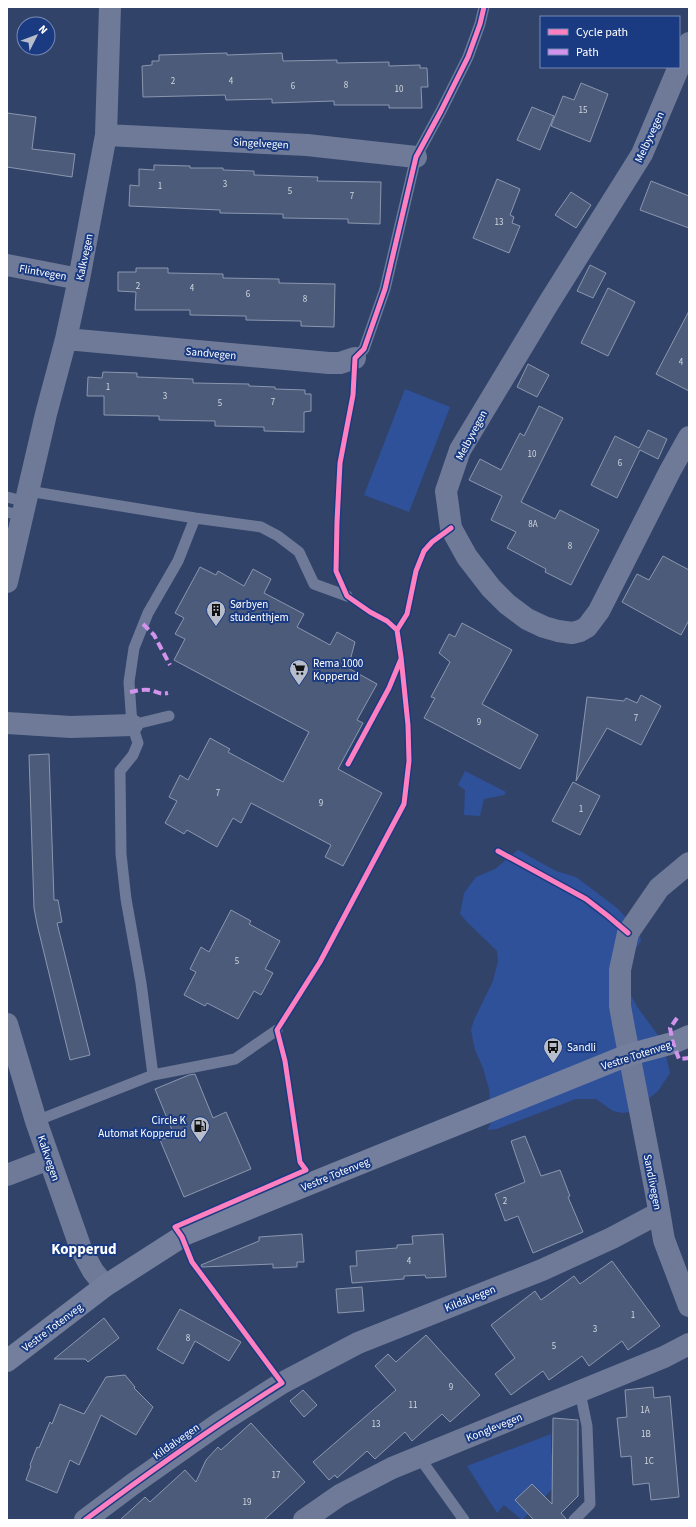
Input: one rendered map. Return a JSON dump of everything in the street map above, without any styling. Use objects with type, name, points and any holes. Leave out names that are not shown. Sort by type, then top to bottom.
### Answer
[{"type":"main road","name":"Vestre Totenveg","points":[[7,1361],[105,1286],[186,1234],[628,1055],[673,1043],[689,1036]]},
{"type":"street","name":"Kalkvegen","points":[[7,582],[18,504],[46,414],[66,339],[80,279],[106,135],[110,7]]},
{"type":"street","name":"Melbyvegen","points":[[680,64],[689,43]]},
{"type":"street","name":"Melbyvegen","points":[[678,68],[642,154],[548,304],[460,450],[446,491],[451,528],[467,557],[491,588],[507,604],[527,619],[544,627],[572,633],[580,631],[587,627],[599,611],[670,471],[689,437]]},
{"type":"street","name":"Singelvegen","points":[[106,135],[306,145],[416,157]]},
{"type":"street","name":"Flintvegen","points":[[7,265],[80,279]]},
{"type":"street","name":"Sandvegen","points":[[66,339],[329,363],[340,363],[355,358]]},
{"type":"street","points":[[7,723],[71,727],[132,725]]},
{"type":"street","name":"Sandlivegen","points":[[689,862],[659,888],[628,933],[620,970],[620,1006],[664,1240],[689,1306]]},
{"type":"street","name":"Kalkvegen","points":[[7,1024],[36,1121],[81,1249],[93,1271],[105,1286]]},
{"type":"street","points":[[7,1175],[49,1159]]},
{"type":"street","name":"Kildalvegen","points":[[85,1520],[221,1422],[289,1379],[358,1343],[542,1270],[612,1238],[659,1213]]},
{"type":"street","name":"Konglevegen","points":[[304,1520],[340,1495],[392,1468],[664,1357],[689,1344]]},
{"type":"lane","points":[[355,358],[364,348],[384,289],[416,157],[442,111],[468,57],[480,24],[484,7]]},
{"type":"lane","points":[[18,504],[195,518],[261,528],[273,533],[299,552],[314,584],[347,596]]},
{"type":"lane","points":[[153,1075],[141,983],[126,899],[121,854],[120,771],[133,755],[138,743],[132,725],[129,682],[134,648],[148,613],[178,561],[195,518]]},
{"type":"lane","points":[[132,725],[169,716]]},
{"type":"lane","points":[[36,1121],[153,1075],[235,1059],[277,1030]]},
{"type":"lane","points":[[574,1520],[590,1504],[588,1426],[580,1392]]},
{"type":"lane","points":[[419,1457],[464,1520]]},
{"type":"shaded area","points":[[405,389],[450,407],[409,512],[364,495]]},
{"type":"shaded area","points":[[465,771],[506,792],[504,795],[484,799],[480,816],[464,815],[465,790],[458,785]]},
{"type":"shaded area","points":[[518,850],[556,871],[576,877],[617,908],[639,931],[641,941],[628,959],[628,990],[638,1008],[663,1042],[670,1073],[658,1091],[634,1111],[623,1113],[613,1111],[596,1099],[576,1099],[497,1129],[487,1130],[492,1121],[489,1089],[483,1068],[475,1050],[471,1030],[474,1020],[493,981],[498,961],[497,951],[460,914],[464,893],[476,877],[495,869]]},
{"type":"shaded area","points":[[551,1434],[551,1453],[555,1462],[556,1485],[522,1520],[504,1505],[497,1513],[467,1466]]},
{"type":"building","points":[[227,53],[227,55],[282,53],[283,61],[337,60],[337,63],[389,62],[389,66],[420,65],[420,68],[427,68],[428,87],[421,87],[422,108],[389,108],[389,105],[334,105],[334,101],[272,103],[272,99],[226,100],[225,95],[143,97],[142,66],[152,65],[152,61],[159,61],[159,55]]},
{"type":"building","points":[[581,83],[608,94],[590,142],[551,126],[563,96],[574,100]]},
{"type":"building","points":[[532,107],[554,116],[540,150],[517,140]]},
{"type":"building","points":[[7,113],[36,117],[32,149],[75,154],[72,177],[7,167]]},
{"type":"building","points":[[154,165],[254,171],[254,175],[318,177],[317,181],[381,182],[380,224],[348,223],[348,219],[283,218],[283,214],[220,213],[220,210],[129,206],[130,185],[139,186],[139,169],[154,170]]},
{"type":"building","points":[[497,179],[520,189],[510,215],[514,217],[512,223],[520,226],[509,253],[473,238]]},
{"type":"building","points":[[651,181],[689,196],[689,228],[640,210]]},
{"type":"building","points":[[571,192],[591,205],[576,228],[555,215]]},
{"type":"building","points":[[590,265],[606,273],[593,298],[577,291]]},
{"type":"building","points":[[136,268],[168,268],[168,273],[223,274],[223,278],[279,279],[279,283],[335,284],[334,327],[301,326],[301,321],[246,320],[246,316],[190,315],[190,310],[135,310],[136,292],[118,291],[118,272],[136,272]]},
{"type":"building","points":[[608,288],[635,302],[608,356],[581,343]]},
{"type":"building","points":[[689,311],[689,391],[656,374]]},
{"type":"building","points":[[528,364],[549,375],[537,397],[517,387]]},
{"type":"building","points":[[103,372],[137,373],[137,377],[193,379],[193,383],[249,384],[249,386],[275,387],[275,389],[305,390],[305,394],[311,394],[311,411],[304,412],[304,432],[264,431],[264,427],[215,426],[215,421],[159,420],[159,416],[104,415],[104,396],[87,396],[88,377],[102,378]]},
{"type":"building","points":[[539,406],[563,418],[521,502],[555,519],[560,510],[599,530],[571,585],[545,572],[546,569],[507,548],[516,532],[491,520],[502,496],[469,480],[480,459],[501,470],[520,433],[524,436]]},
{"type":"building","points":[[648,430],[667,439],[658,459],[640,450],[617,498],[591,485],[615,436],[639,448]]},
{"type":"building","points":[[663,556],[689,570],[689,620],[681,635],[622,602],[637,574],[649,580]]},
{"type":"building","points":[[200,567],[216,575],[218,571],[244,586],[253,569],[271,579],[264,593],[304,614],[297,627],[330,645],[337,632],[355,642],[348,668],[377,684],[357,720],[363,723],[338,769],[382,793],[343,866],[325,857],[331,845],[251,803],[241,823],[233,818],[217,847],[187,830],[184,834],[165,823],[177,801],[169,797],[180,775],[188,780],[210,738],[230,749],[228,752],[283,782],[309,732],[174,660],[185,639],[175,634],[184,618],[175,613]]},
{"type":"building","points":[[462,623],[512,650],[482,704],[538,735],[520,769],[424,718],[435,698],[431,697],[450,662],[439,653],[449,634],[455,637]]},
{"type":"building","points":[[641,695],[661,706],[641,745],[607,728],[576,781],[587,697],[624,701],[626,698],[637,703]]},
{"type":"building","points":[[49,754],[54,900],[58,900],[62,922],[57,923],[90,1055],[70,1060],[34,908],[29,755]]},
{"type":"building","points":[[573,782],[600,796],[580,835],[552,821]]},
{"type":"building","points":[[231,910],[251,921],[249,924],[280,941],[265,969],[273,973],[261,995],[254,991],[238,1019],[207,1003],[205,1006],[184,995],[196,972],[190,969],[201,947],[209,952]]},
{"type":"building","points":[[195,1074],[213,1118],[226,1112],[251,1169],[184,1197],[160,1140],[174,1135],[155,1089]]},
{"type":"building","points":[[525,1136],[541,1176],[560,1170],[570,1196],[568,1197],[583,1232],[533,1253],[518,1216],[505,1221],[495,1194],[525,1182],[511,1141]]},
{"type":"building","points":[[302,1234],[304,1262],[297,1262],[297,1267],[273,1268],[273,1264],[202,1267],[201,1265],[259,1241],[259,1237]]},
{"type":"building","points":[[443,1234],[446,1277],[426,1278],[425,1275],[404,1276],[404,1279],[352,1283],[350,1266],[357,1266],[356,1251],[397,1248],[397,1245],[413,1244],[412,1236]]},
{"type":"building","points":[[612,1261],[660,1326],[628,1350],[622,1341],[589,1366],[582,1356],[549,1380],[543,1371],[511,1395],[495,1374],[515,1358],[491,1325],[535,1291],[541,1300],[574,1276],[580,1284]]},
{"type":"building","points":[[362,1287],[364,1311],[338,1313],[336,1289]]},
{"type":"building","points":[[180,1309],[241,1342],[229,1361],[195,1341],[183,1364],[157,1349]]},
{"type":"building","points":[[104,1318],[119,1338],[88,1362],[85,1359],[54,1359]]},
{"type":"building","points":[[426,1335],[480,1395],[450,1422],[442,1414],[412,1441],[405,1432],[375,1459],[367,1451],[337,1478],[335,1475],[329,1480],[313,1462],[396,1390],[375,1366],[388,1354],[396,1362]]},
{"type":"building","points":[[125,1375],[135,1387],[134,1388],[153,1407],[136,1435],[101,1415],[79,1465],[70,1460],[57,1493],[26,1480],[37,1447],[39,1448],[50,1422],[52,1424],[60,1404],[84,1414],[106,1377]]},
{"type":"building","points":[[653,1387],[654,1398],[670,1396],[679,1497],[651,1500],[649,1483],[633,1485],[631,1456],[621,1457],[617,1418],[627,1417],[625,1390]]},
{"type":"building","points":[[303,1390],[317,1405],[304,1417],[290,1401]]},
{"type":"building","points":[[553,1418],[578,1420],[578,1496],[561,1513],[567,1520],[534,1520],[515,1500],[532,1484],[552,1504]]},
{"type":"building","points":[[251,1423],[305,1482],[264,1520],[120,1520],[145,1497],[150,1502],[185,1470],[196,1482],[206,1460],[218,1447],[221,1450]]},
{"type":"marked path","points":[[143,624],[154,635],[170,665]]},
{"type":"marked path","points":[[130,692],[152,690],[160,693],[168,693]]},
{"type":"marked path","points":[[677,1018],[670,1028],[673,1043],[679,1059],[689,1058]]},
{"type":"cycle path","points":[[85,1520],[133,1484],[282,1383],[192,1262],[182,1237],[175,1227],[306,1170],[300,1162],[285,1061],[277,1030],[320,962],[404,804],[409,761],[408,725],[397,630],[387,621],[370,612],[347,596],[336,571],[340,463],[353,395],[355,358],[364,349],[385,289],[416,157],[468,57],[480,24],[484,7]]},
{"type":"cycle path","points":[[397,630],[407,614],[416,571],[424,551],[432,542],[451,528]]},
{"type":"cycle path","points":[[348,764],[389,688],[401,659]]},
{"type":"cycle path","points":[[498,851],[586,899],[628,933]]},
{"type":"place","name":"Sørbyen studenthjem","points":[[216,627]]},
{"type":"place","name":"Rema 1000 Kopperud","points":[[299,686]]},
{"type":"place","name":"Sandli","points":[[553,1064]]},
{"type":"place","name":"Circle K Automat Kopperud","points":[[200,1143]]},
{"type":"district","name":"Kopperud","points":[[84,1249]]}]
